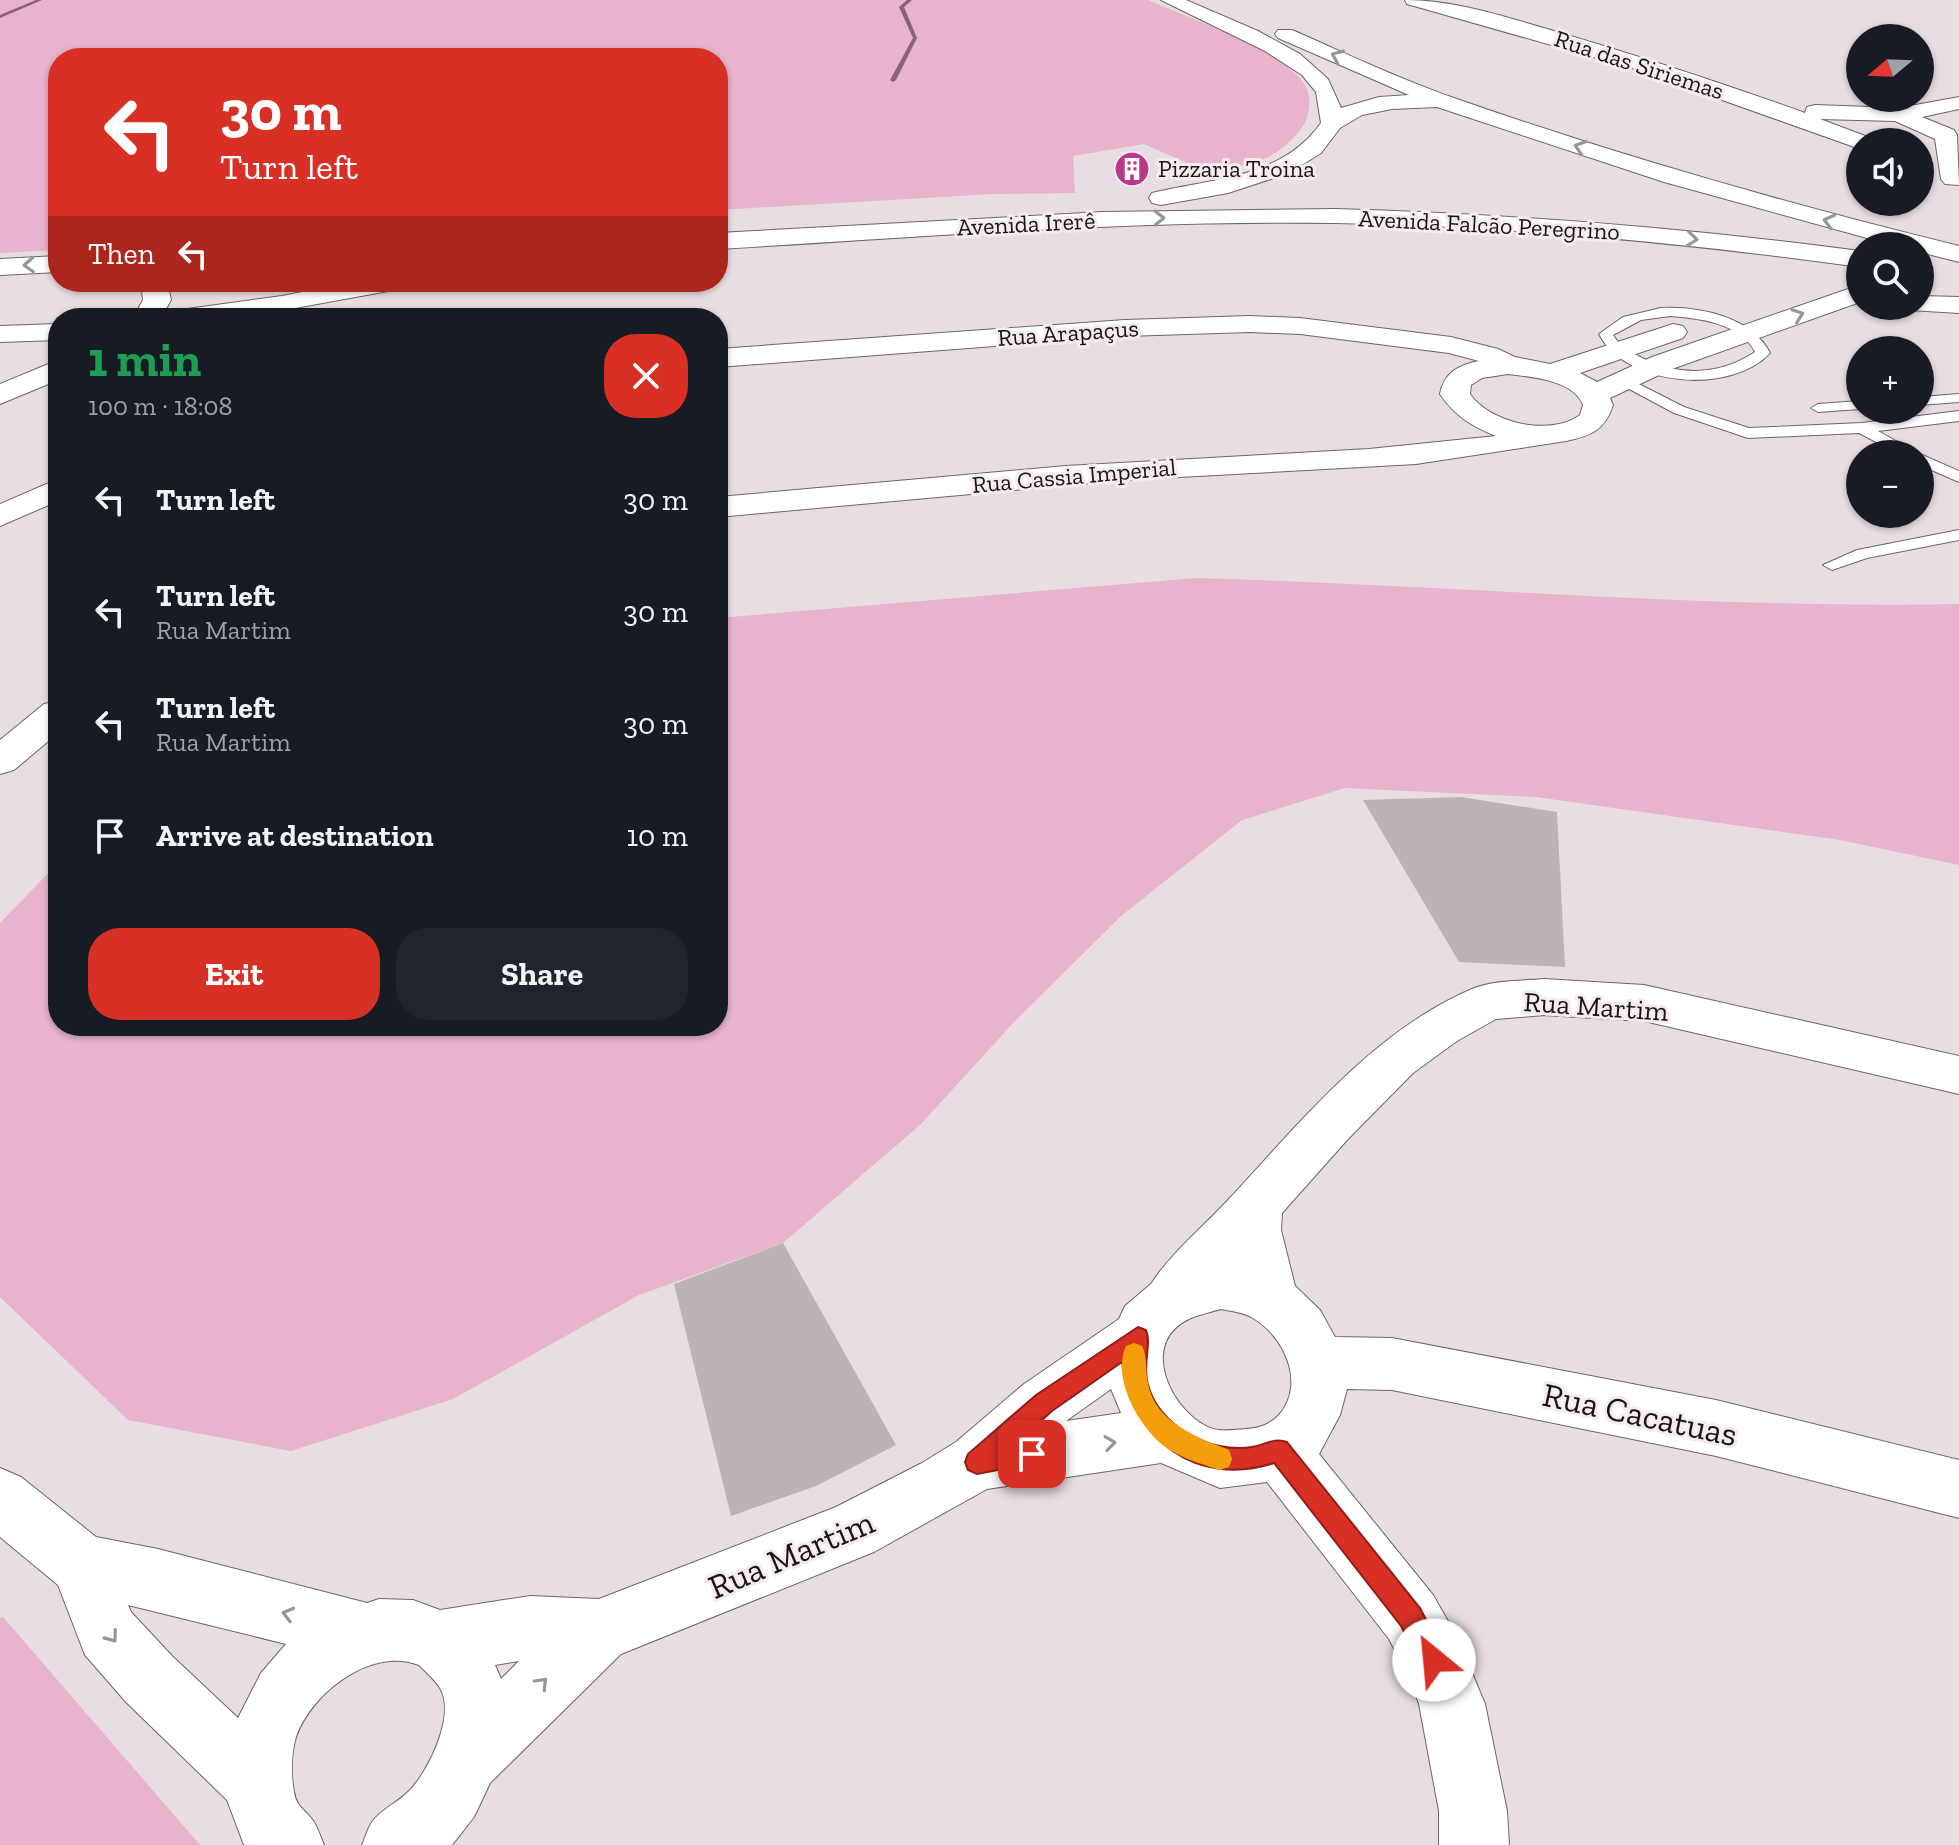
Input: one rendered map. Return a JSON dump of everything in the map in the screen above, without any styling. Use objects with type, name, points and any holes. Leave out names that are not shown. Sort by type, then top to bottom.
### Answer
[{"type":"street","points":[[1170,0],[1295,59],[1320,81],[1330,100],[1332,123]]},
{"type":"street","points":[[1205,0],[1675,198],[1959,254]]},
{"type":"street","name":"Rua das Siriemas","points":[[1414,0],[1613,55],[1846,137]]},
{"type":"street","points":[[1280,168],[1314,148],[1332,123],[1347,112],[1365,106],[1443,102]]},
{"type":"street","points":[[1780,111],[1899,115],[1959,103]]},
{"type":"street","points":[[1899,115],[1946,135]]},
{"type":"street","points":[[1948,177],[1946,135],[1959,115]]},
{"type":"street","name":"Avenida Falcão Peregrino","points":[[1280,168],[1284,183],[1291,190],[1335,216],[1596,229],[1846,257]]},
{"type":"street","name":"Avenida Irerê","points":[[728,223],[1110,203],[1218,188],[1280,168]]},
{"type":"street","points":[[1596,229],[1642,225],[1675,198]]},
{"type":"street","name":"Avenida Irerê","points":[[728,240],[1127,219],[1335,216]]},
{"type":"street","points":[[1755,245],[1811,282],[1846,294]]},
{"type":"street","points":[[0,267],[48,265]]},
{"type":"street","points":[[1934,271],[1959,275]]},
{"type":"street","points":[[253,308],[343,292]]},
{"type":"street","points":[[1555,372],[1642,360],[1745,334],[1846,300]]},
{"type":"street","points":[[1555,434],[1532,434],[1487,424],[1459,405],[1454,394],[1456,384],[1464,376],[1491,366],[1508,365],[1555,372],[1593,395],[1642,360],[1716,318],[1754,301]]},
{"type":"street","points":[[271,308],[282,304]]},
{"type":"street","points":[[1934,304],[1959,305]]},
{"type":"street","name":"Rua Arapaçus","points":[[728,357],[1125,328],[1212,325],[1300,326],[1417,339],[1468,349],[1508,365]]},
{"type":"street","points":[[0,334],[48,332]]},
{"type":"street","name":"Rua Arapaçus","points":[[1417,339],[1442,353],[1464,376]]},
{"type":"street","points":[[0,396],[48,374]]},
{"type":"street","points":[[0,396],[48,381]]},
{"type":"street","name":"Rua Cassia Imperial","points":[[728,506],[1152,469],[1307,463],[1503,446],[1588,424],[1596,416],[1598,406],[1593,395]]},
{"type":"street","name":"Rua Cassia Imperial","points":[[1431,453],[1487,424]]},
{"type":"street","points":[[0,516],[48,494]]},
{"type":"street","points":[[0,761],[48,721]]},
{"type":"street","name":"Rua Martim","points":[[468,1759],[599,1631],[853,1531],[943,1484],[977,1462],[1044,1403],[1154,1317],[1256,1204],[1396,1060],[1440,1028],[1488,1002],[1544,997],[1644,1003],[1959,1075]]},
{"type":"street","points":[[1256,1204],[1255,1230],[1272,1301]]},
{"type":"street","points":[[1221,1285],[1248,1290],[1272,1301],[1293,1318],[1309,1339],[1318,1363],[1321,1388],[1314,1413],[1300,1435],[1279,1450],[1251,1459],[1222,1459],[1194,1450],[1168,1434],[1148,1411],[1136,1386],[1133,1359],[1154,1317],[1194,1288],[1221,1285]]},
{"type":"street","name":"Rua Cacatuas","points":[[1318,1363],[1392,1364],[1465,1378],[1716,1428],[1959,1489]]},
{"type":"street","name":"Rua Martim","points":[[977,1462],[1168,1434]]},
{"type":"street","points":[[1279,1450],[1411,1617],[1434,1660],[1452,1704],[1473,1811],[1474,1845]]},
{"type":"street","points":[[5,1511],[82,1565],[158,1580],[364,1633]]},
{"type":"street","points":[[82,1565],[107,1633],[149,1679],[257,1782]]},
{"type":"street","points":[[289,1845],[279,1837],[263,1812],[257,1782],[260,1747],[274,1711],[294,1680],[322,1654],[364,1633],[385,1628],[416,1630],[443,1641],[463,1663],[475,1692],[476,1725],[468,1759],[451,1793],[435,1813],[397,1845]]},
{"type":"street","name":"Rua Martim","points":[[443,1641],[530,1628],[599,1631]]},
{"type":"lane","points":[[1745,334],[1716,318],[1670,312],[1631,319],[1614,326],[1606,334],[1642,360],[1679,410],[1748,433],[1862,428],[1959,416]]},
{"type":"lane","points":[[1934,400],[1959,398]]},
{"type":"lane","points":[[1818,408],[1846,406]]},
{"type":"lane","points":[[1862,428],[1885,440]]},
{"type":"lane","points":[[1934,465],[1959,477]]},
{"type":"lane","points":[[1832,565],[1863,554],[1959,535]]},
{"type":"shaded area","points":[[0,0],[1148,0],[1233,36],[1278,60],[1305,85],[1309,95],[1303,126],[1277,152],[1253,163],[1212,174],[1144,144],[1073,156],[1075,193],[993,194],[728,209],[728,48],[48,48],[48,251],[0,253]]},
{"type":"shaded area","points":[[1197,578],[1673,600],[1959,604],[1959,865],[1840,840],[1536,797],[1345,788],[1242,820],[1121,916],[1015,1021],[921,1124],[783,1243],[639,1295],[453,1399],[291,1451],[128,1420],[0,1297],[0,923],[48,873],[48,1036],[728,1036],[728,617]]},
{"type":"shaded area","points":[[3,1617],[200,1845],[0,1845],[0,1618]]},
{"type":"building","points":[[1461,797],[1557,812],[1565,967],[1459,962],[1363,800]]},
{"type":"building","points":[[783,1243],[896,1445],[816,1486],[731,1516],[674,1284]]},
{"type":"waterway","points":[[0,17],[40,0]]},
{"type":"waterway","points":[[893,80],[915,38],[901,7],[910,0]]},
{"type":"slow traffic","points":[[1134,1353],[1136,1386],[1148,1411],[1168,1434],[1194,1450],[1220,1459]]},
{"type":"place","name":"Pizzaria Troina","points":[[1132,169]]},
{"type":"route","points":[[1032,1454],[977,1462],[1044,1403],[1138,1337],[1133,1359],[1136,1386],[1148,1411],[1168,1434],[1194,1450],[1222,1459],[1251,1459],[1279,1450],[1411,1617],[1434,1660]]}]
